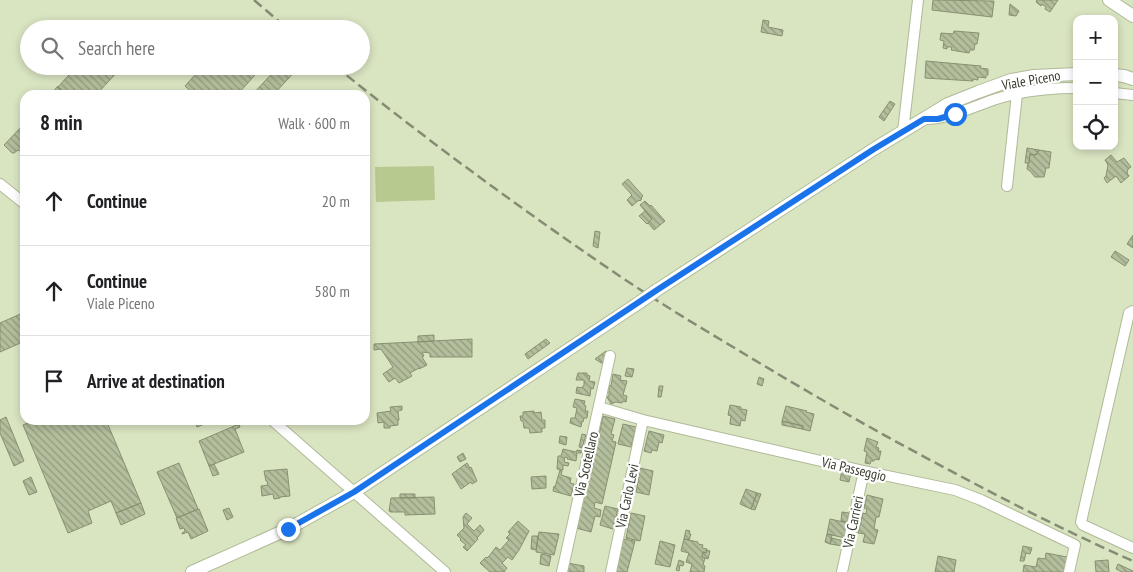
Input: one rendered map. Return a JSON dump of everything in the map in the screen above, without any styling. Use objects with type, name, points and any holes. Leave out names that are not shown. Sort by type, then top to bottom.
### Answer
[{"type":"main road","points":[[1110,0],[1133,16]]},
{"type":"main road","name":"Viale Piceno","points":[[192,572],[288,529],[354,492],[657,290],[874,149],[948,104],[1011,80],[1034,76],[1073,74]]},
{"type":"main road","points":[[1118,75],[1133,79]]},
{"type":"street","points":[[903,132],[918,0]]},
{"type":"street","points":[[924,119],[938,119],[997,98],[1026,92],[1073,88]]},
{"type":"street","points":[[1118,93],[1133,95]]},
{"type":"street","points":[[1007,186],[1017,94]]},
{"type":"street","points":[[0,184],[20,200]]},
{"type":"street","points":[[1133,311],[1129,313],[1081,522],[1083,525],[1133,548]]},
{"type":"street","name":"Via Scotellaro","points":[[562,572],[610,356]]},
{"type":"street","name":"Via Passeggio","points":[[599,407],[643,420],[864,472],[964,493],[1075,545],[1069,572]]},
{"type":"street","name":"Via Carlo Levi","points":[[611,572],[643,420]]},
{"type":"street","points":[[278,425],[445,572]]},
{"type":"street","name":"Via Carrieri","points":[[842,572],[864,472]]},
{"type":"green space","points":[[434,166],[435,200],[376,202],[375,167]]},
{"type":"building","points":[[933,0],[994,1],[992,17],[932,10]]},
{"type":"building","points":[[1037,0],[1058,0],[1050,12],[1042,4],[1041,6],[1036,2]]},
{"type":"building","points":[[1010,4],[1019,11],[1016,16],[1009,15]]},
{"type":"building","points":[[763,20],[769,21],[768,27],[783,30],[782,36],[761,32]]},
{"type":"building","points":[[954,31],[979,33],[974,50],[970,50],[969,53],[951,50],[952,47],[943,48],[944,41],[940,40],[941,33],[953,34]]},
{"type":"building","points":[[926,61],[981,66],[980,68],[988,69],[988,75],[986,75],[986,78],[978,77],[978,80],[973,79],[973,81],[925,78]]},
{"type":"building","points":[[69,75],[114,75],[101,90],[61,90],[58,87]]},
{"type":"building","points":[[195,75],[255,75],[241,90],[189,90],[185,86]]},
{"type":"building","points":[[271,75],[292,75],[278,90],[257,90]]},
{"type":"building","points":[[890,101],[895,104],[884,121],[879,117]]},
{"type":"building","points":[[20,128],[20,151],[12,153],[4,145]]},
{"type":"building","points":[[1027,148],[1039,150],[1036,155],[1030,154],[1029,163],[1025,163]]},
{"type":"building","points":[[1039,150],[1051,152],[1049,168],[1046,168],[1044,177],[1035,177],[1027,169],[1030,154],[1036,155]]},
{"type":"building","points":[[1111,155],[1117,162],[1124,158],[1131,167],[1127,173],[1129,176],[1121,183],[1116,176],[1107,183],[1104,178],[1108,165],[1105,160]]},
{"type":"building","points":[[628,179],[643,196],[640,201],[632,206],[627,200],[632,195],[622,184]]},
{"type":"building","points":[[645,201],[665,221],[654,230],[648,223],[652,219],[640,205]]},
{"type":"building","points":[[645,211],[652,219],[647,224],[639,216]]},
{"type":"building","points":[[595,231],[600,232],[598,248],[593,246]]},
{"type":"building","points":[[1133,235],[1133,248],[1127,244]]},
{"type":"building","points":[[1115,251],[1129,260],[1125,266],[1111,257]]},
{"type":"building","points":[[20,314],[20,343],[0,352],[0,323]]},
{"type":"building","points":[[434,335],[434,341],[418,342],[418,336]]},
{"type":"building","points":[[472,339],[472,357],[430,357],[430,353],[422,352],[424,356],[422,357],[427,365],[410,373],[412,376],[399,383],[395,378],[389,382],[383,374],[393,367],[381,349],[374,350],[374,344]]},
{"type":"building","points":[[546,339],[550,343],[528,359],[525,354]]},
{"type":"building","points":[[606,351],[603,364],[595,359]]},
{"type":"building","points":[[627,368],[634,369],[632,377],[625,376]]},
{"type":"building","points":[[578,373],[587,373],[590,376],[589,381],[595,382],[593,389],[591,388],[590,396],[576,393],[577,387],[582,388],[584,386],[584,380],[576,380]]},
{"type":"building","points":[[613,374],[621,376],[620,380],[627,381],[623,395],[627,396],[626,402],[611,404],[607,397],[609,396],[609,385],[611,386]]},
{"type":"building","points":[[759,377],[764,379],[762,386],[757,384]]},
{"type":"building","points":[[659,386],[663,386],[661,397],[658,397]]},
{"type":"building","points":[[575,399],[585,401],[585,411],[588,411],[587,418],[584,418],[582,421],[581,427],[570,423],[571,418],[575,418],[577,408],[573,407]]},
{"type":"building","points":[[730,405],[747,410],[745,421],[741,420],[740,426],[730,424],[731,416],[728,415]]},
{"type":"building","points":[[402,406],[402,410],[398,411],[398,425],[384,428],[384,422],[378,423],[377,413],[391,411],[390,407]]},
{"type":"building","points":[[786,406],[814,414],[810,431],[802,429],[803,426],[782,421]]},
{"type":"building","points":[[534,411],[534,413],[541,412],[542,420],[545,420],[545,428],[542,428],[542,432],[530,433],[529,428],[524,428],[523,421],[521,421],[520,416],[523,416],[523,412]]},
{"type":"building","points":[[603,416],[615,419],[611,434],[614,435],[612,441],[616,442],[602,504],[595,502],[594,508],[601,510],[600,517],[595,516],[591,532],[576,528]]},
{"type":"building","points":[[6,417],[24,461],[14,466],[0,433],[0,420]]},
{"type":"building","points":[[782,421],[803,426],[802,429],[782,425]]},
{"type":"building","points":[[623,424],[636,427],[631,447],[618,444]]},
{"type":"building","points":[[23,425],[108,425],[141,503],[116,513],[111,501],[88,511],[92,523],[68,533]]},
{"type":"building","points":[[239,425],[240,427],[235,429],[244,452],[209,466],[199,441]]},
{"type":"building","points":[[649,431],[664,435],[662,443],[659,442],[657,451],[652,450],[651,453],[644,451]]},
{"type":"building","points":[[582,434],[586,435],[582,448],[579,447]]},
{"type":"building","points":[[560,436],[567,437],[566,445],[559,443]]},
{"type":"building","points":[[867,438],[878,442],[876,447],[879,448],[878,451],[881,451],[879,460],[875,459],[870,464],[865,463],[867,452],[864,451]]},
{"type":"building","points":[[563,449],[576,452],[577,450],[582,451],[581,453],[576,453],[576,461],[565,457],[564,462],[569,463],[568,466],[563,465],[563,470],[557,469],[558,456],[561,456]]},
{"type":"building","points":[[463,453],[466,459],[460,462],[457,457]]},
{"type":"building","points":[[179,463],[198,509],[177,518],[157,472]]},
{"type":"building","points":[[467,463],[471,467],[477,481],[472,484],[471,482],[461,489],[452,474]]},
{"type":"building","points":[[214,464],[219,474],[213,476],[209,466]]},
{"type":"building","points":[[640,468],[653,471],[649,495],[636,492]]},
{"type":"building","points":[[287,469],[290,496],[274,499],[273,494],[262,496],[261,486],[268,485],[264,471]]},
{"type":"building","points":[[560,470],[562,471],[561,475],[571,478],[570,483],[574,484],[571,496],[553,491]]},
{"type":"building","points":[[842,470],[851,472],[849,482],[840,480]]},
{"type":"building","points":[[546,476],[546,488],[532,489],[531,477]]},
{"type":"building","points":[[31,477],[37,492],[29,495],[23,481]]},
{"type":"building","points":[[746,489],[757,493],[751,509],[740,504]]},
{"type":"building","points":[[757,493],[761,494],[755,510],[751,509]]},
{"type":"building","points":[[400,494],[415,494],[415,498],[400,498]]},
{"type":"building","points":[[867,495],[883,499],[879,517],[876,517],[874,529],[878,530],[874,544],[863,542],[865,534],[858,533],[863,513],[866,514],[867,509],[864,508]]},
{"type":"building","points":[[434,497],[435,514],[405,515],[405,512],[389,511],[391,498]]},
{"type":"building","points":[[141,503],[145,514],[121,525],[116,513]]},
{"type":"building","points":[[605,506],[618,509],[613,529],[600,525]]},
{"type":"building","points":[[229,508],[233,517],[227,520],[223,510]]},
{"type":"building","points":[[199,509],[208,531],[191,539],[188,532],[182,534],[185,531],[184,528],[180,529],[176,518]]},
{"type":"building","points":[[842,512],[849,513],[847,522],[841,521]]},
{"type":"building","points":[[466,513],[472,518],[467,524],[474,531],[480,525],[484,530],[467,551],[463,547],[466,545],[457,535],[464,528],[463,517]]},
{"type":"building","points":[[631,513],[645,516],[640,541],[626,538]]},
{"type":"building","points":[[830,519],[848,523],[845,538],[827,534]]},
{"type":"building","points":[[518,521],[529,531],[519,550],[512,560],[508,557],[502,563],[507,568],[504,572],[490,572],[480,563],[496,547],[500,550],[509,540],[506,538],[510,534],[508,532]]},
{"type":"building","points":[[686,530],[690,531],[689,534],[691,534],[689,540],[684,539]]},
{"type":"building","points":[[539,532],[559,534],[554,555],[536,552]]},
{"type":"building","points":[[827,534],[832,535],[830,544],[825,542]]},
{"type":"building","points":[[532,536],[538,536],[536,550],[531,549]]},
{"type":"building","points":[[832,538],[844,541],[843,546],[830,544]]},
{"type":"building","points":[[623,539],[635,541],[627,572],[615,572]]},
{"type":"building","points":[[684,539],[698,542],[698,544],[703,545],[702,548],[707,549],[706,553],[703,552],[702,557],[705,558],[704,572],[690,572],[692,564],[686,562],[689,553],[681,551]]},
{"type":"building","points":[[660,541],[675,545],[670,567],[655,564]]},
{"type":"building","points":[[1023,546],[1032,548],[1030,554],[1026,553],[1024,561],[1020,561]]},
{"type":"building","points":[[706,550],[710,551],[708,559],[702,557],[703,552],[706,553]]},
{"type":"building","points":[[1046,553],[1067,557],[1064,572],[1023,572],[1024,565],[1036,567],[1038,558],[1045,559]]},
{"type":"building","points":[[541,554],[551,556],[549,566],[540,564]]},
{"type":"building","points":[[938,556],[956,560],[954,572],[935,572]]},
{"type":"building","points":[[679,560],[684,562],[683,566],[680,565],[679,571],[676,570]]},
{"type":"building","points":[[1108,560],[1109,572],[1096,572],[1095,561]]},
{"type":"building","points":[[567,563],[584,566],[584,572],[566,572]]},
{"type":"building","points":[[1118,564],[1133,572],[1122,572],[1116,569]]},
{"type":"railway","points":[[254,0],[277,20]]},
{"type":"railway","points":[[346,75],[366,90]]},
{"type":"railway","points":[[370,94],[441,149],[550,228],[678,314],[909,448],[1032,513],[1133,561]]},
{"type":"route","points":[[288,529],[354,492],[657,290],[874,149],[924,119],[938,119],[955,114]]}]
